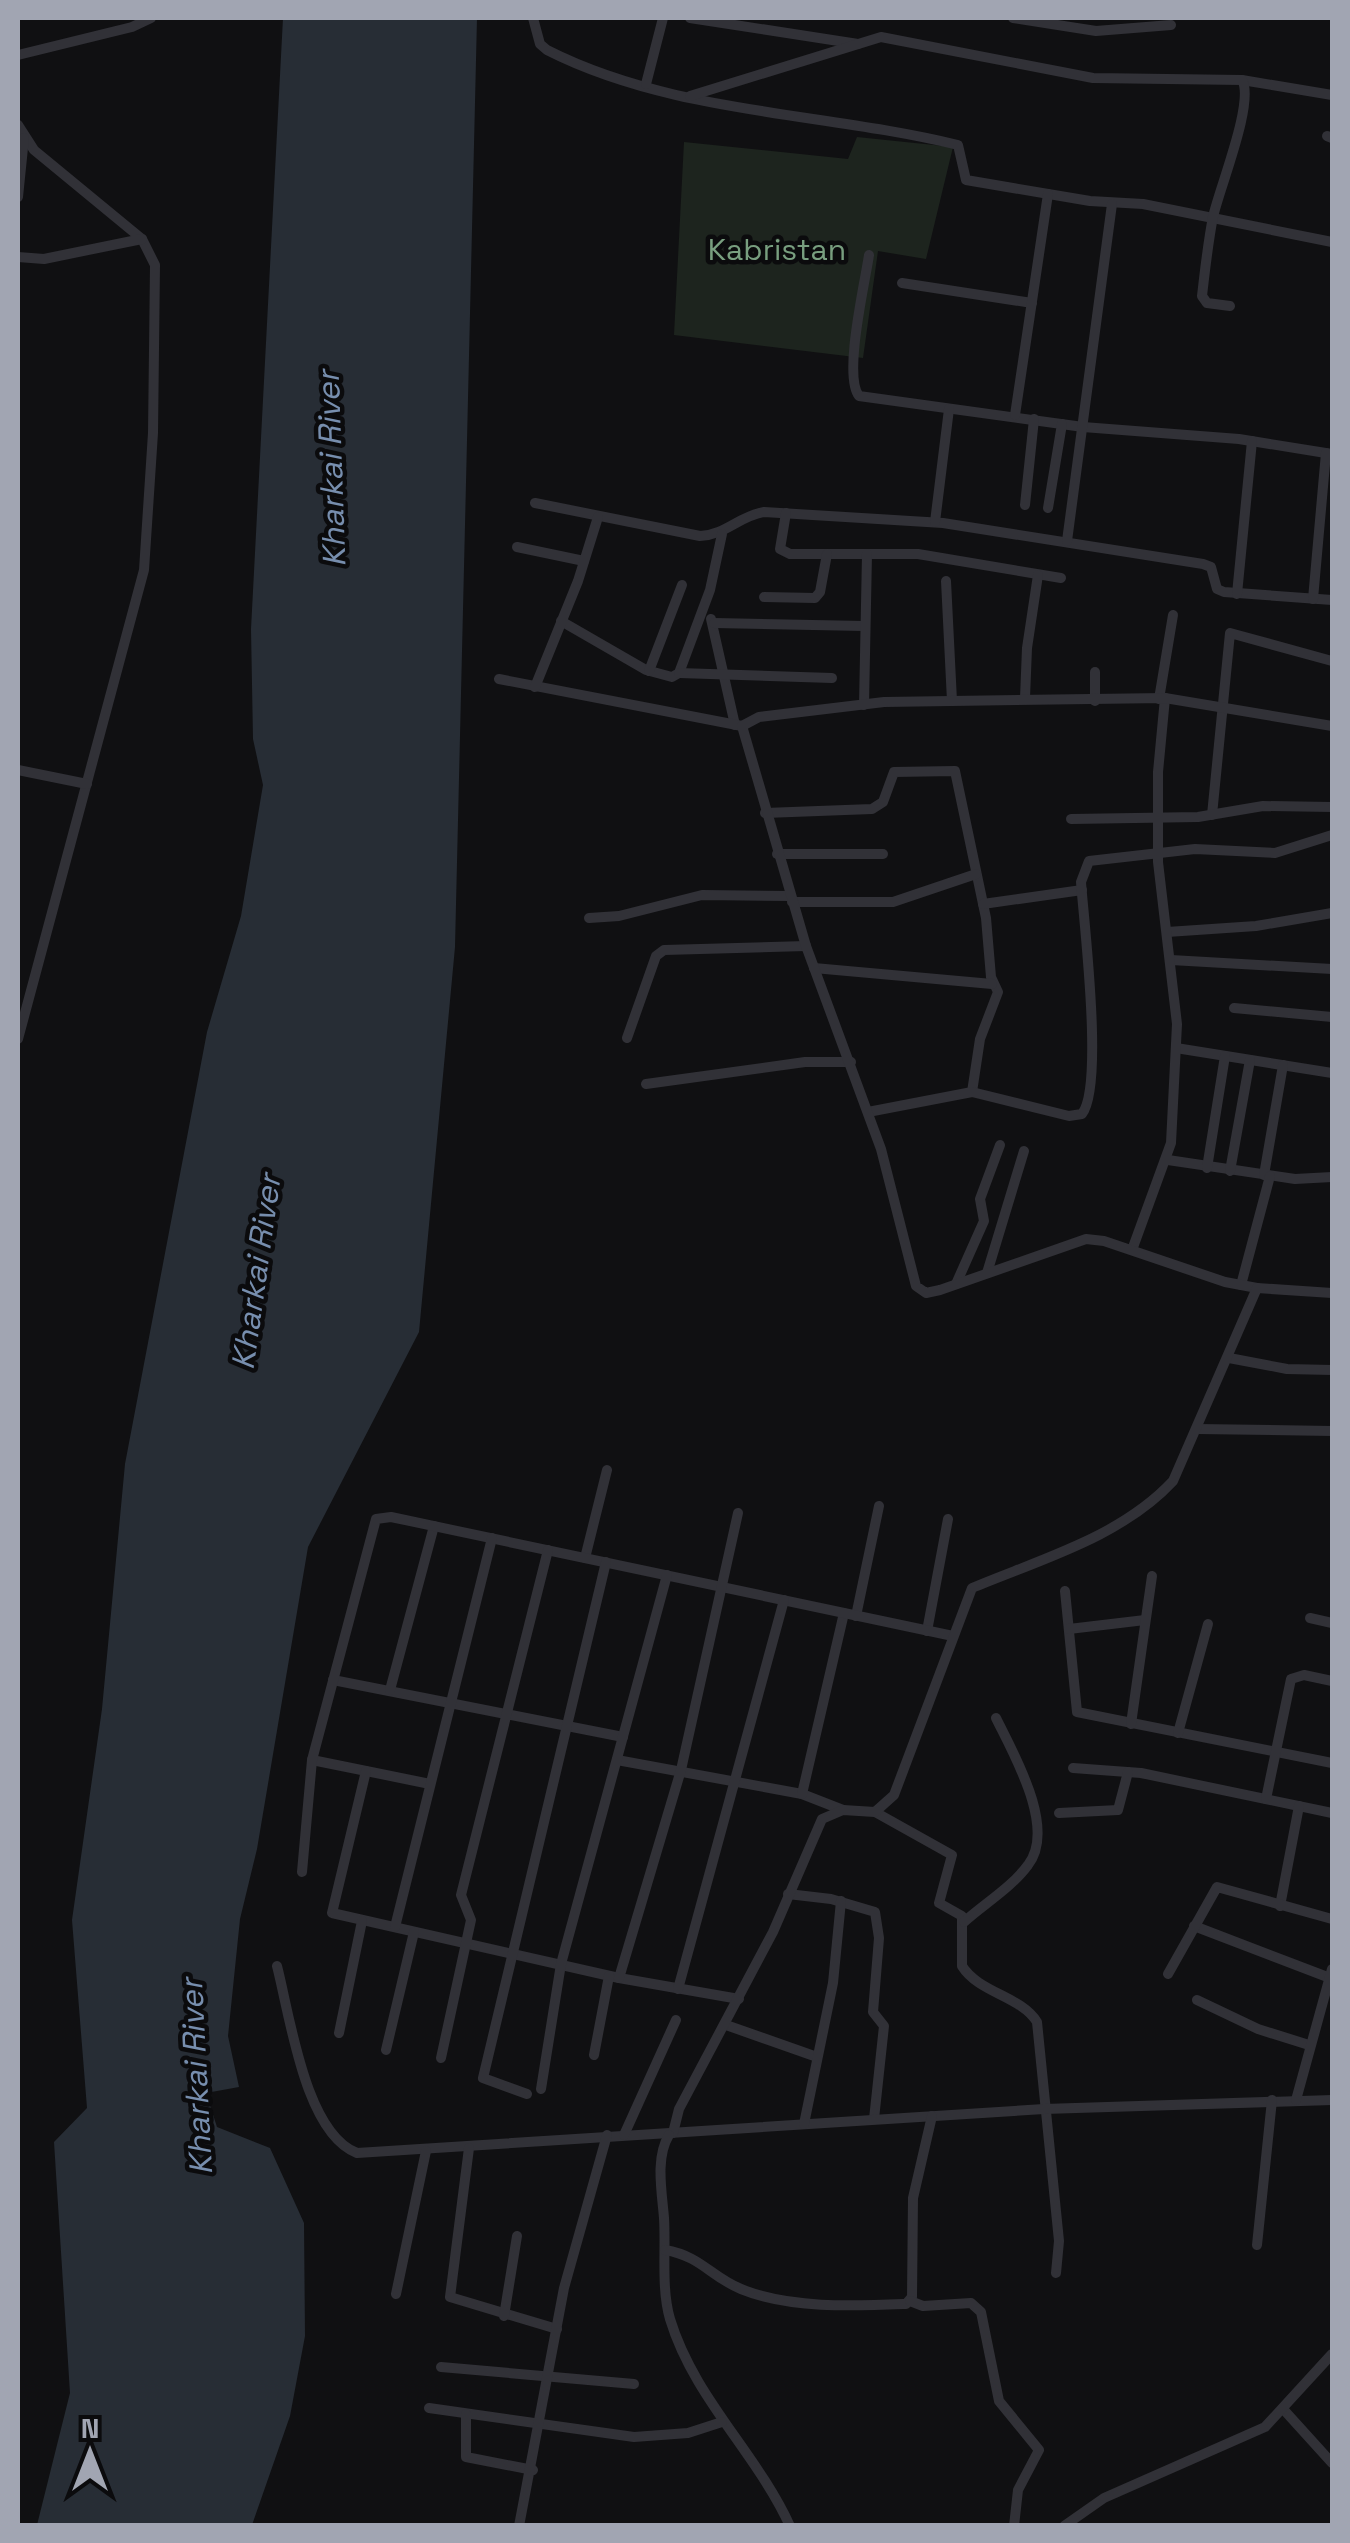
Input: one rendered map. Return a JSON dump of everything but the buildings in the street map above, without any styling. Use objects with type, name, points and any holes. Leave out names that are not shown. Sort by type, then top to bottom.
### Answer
[{"type":"street","points":[[18,56],[132,27],[151,18]]},
{"type":"street","points":[[533,18],[540,44],[547,50],[646,84],[689,96],[953,143],[962,149],[966,180],[1112,204],[1128,202],[1332,242]]},
{"type":"street","points":[[646,84],[663,18]]},
{"type":"street","points":[[690,18],[859,44]]},
{"type":"street","points":[[1013,18],[1096,30],[1171,25]]},
{"type":"street","points":[[689,96],[890,37],[1008,64],[1093,78],[1242,80],[1332,95]]},
{"type":"street","points":[[1230,306],[1203,300],[1208,217],[1244,108],[1246,88],[1242,80]]},
{"type":"street","points":[[18,125],[24,138],[142,239],[154,265],[146,554],[18,1039]]},
{"type":"street","points":[[18,197],[24,138]]},
{"type":"street","points":[[1014,416],[1048,194]]},
{"type":"street","points":[[1066,541],[1112,204]]},
{"type":"street","points":[[18,257],[44,259],[142,239]]},
{"type":"street","points":[[868,255],[854,365],[855,392],[1083,428],[1252,441],[1329,454],[1313,599]]},
{"type":"street","points":[[902,283],[1032,304]]},
{"type":"street","points":[[935,522],[949,409]]},
{"type":"street","points":[[1025,505],[1034,419]]},
{"type":"street","points":[[1048,508],[1062,424]]},
{"type":"street","points":[[1237,594],[1252,441]]},
{"type":"street","points":[[535,502],[700,536],[722,534],[752,514],[786,512],[935,522],[1203,564],[1214,572],[1217,588],[1237,594],[1332,600]]},
{"type":"street","points":[[786,512],[782,552],[935,556],[1061,578]]},
{"type":"street","points":[[535,687],[598,518]]},
{"type":"street","points":[[679,673],[703,611],[722,534]]},
{"type":"street","points":[[517,548],[584,560]]},
{"type":"street","points":[[764,597],[815,598],[827,554]]},
{"type":"street","points":[[864,705],[867,554]]},
{"type":"street","points":[[1025,698],[1026,648],[1038,575]]},
{"type":"street","points":[[946,580],[952,700]]},
{"type":"street","points":[[649,672],[682,586]]},
{"type":"street","points":[[703,611],[714,623],[738,726],[764,813],[806,946],[868,1112],[916,1286],[926,1293],[1086,1239],[1241,1285],[1332,1294]]},
{"type":"street","points":[[1132,1250],[1168,1160],[1176,1048],[1171,960],[1158,853],[1162,698],[1172,615]]},
{"type":"street","points":[[561,621],[649,672],[672,677],[679,673],[832,678]]},
{"type":"street","points":[[714,623],[864,626]]},
{"type":"street","points":[[1212,815],[1230,633],[1332,662]]},
{"type":"street","points":[[1095,672],[1095,701]]},
{"type":"street","points":[[500,679],[738,726],[760,718],[864,705],[1025,698],[1162,698],[1220,704],[1332,726]]},
{"type":"street","points":[[23,770],[87,784]]},
{"type":"street","points":[[764,813],[872,809],[882,802],[894,772],[956,771],[982,904],[992,984],[998,992],[980,1039],[972,1092]]},
{"type":"street","points":[[1071,819],[1212,815],[1263,806],[1332,806]]},
{"type":"street","points":[[868,1112],[972,1092],[1069,1116],[1082,1114],[1086,1108],[1092,1024],[1082,890],[1088,861],[1209,848],[1275,853],[1332,835]]},
{"type":"street","points":[[777,854],[883,854]]},
{"type":"street","points":[[589,918],[619,916],[702,895],[893,902],[976,874]]},
{"type":"street","points":[[982,904],[1082,890]]},
{"type":"street","points":[[1167,932],[1256,926],[1332,912]]},
{"type":"street","points":[[627,1038],[656,956],[664,950],[806,946]]},
{"type":"street","points":[[1171,960],[1332,969]]},
{"type":"street","points":[[814,968],[992,984]]},
{"type":"street","points":[[1234,1008],[1332,1017]]},
{"type":"street","points":[[1176,1048],[1332,1074]]},
{"type":"street","points":[[1207,1168],[1225,1056]]},
{"type":"street","points":[[1230,1171],[1250,1060]]},
{"type":"street","points":[[646,1084],[806,1062],[851,1062]]},
{"type":"street","points":[[1241,1285],[1267,1175],[1283,1065]]},
{"type":"street","points":[[956,1284],[984,1221],[980,1199],[1000,1145]]},
{"type":"street","points":[[986,1273],[1024,1151]]},
{"type":"street","points":[[1168,1160],[1267,1175],[1319,1180],[1332,1177]]},
{"type":"street","points":[[876,1812],[894,1795],[972,1588],[1125,1522],[1162,1492],[1173,1480],[1198,1429],[1257,1288]]},
{"type":"street","points":[[1229,1358],[1287,1369],[1332,1370]]},
{"type":"street","points":[[1198,1429],[1332,1431]]},
{"type":"street","points":[[585,1558],[607,1470]]},
{"type":"street","points":[[802,1794],[879,1506]]},
{"type":"street","points":[[594,2055],[614,1977],[681,1770],[738,1513]]},
{"type":"street","points":[[302,1872],[312,1760],[376,1520],[391,1517],[952,1636]]},
{"type":"street","points":[[926,1631],[948,1519]]},
{"type":"street","points":[[390,1690],[434,1526]]},
{"type":"street","points":[[394,1928],[492,1538]]},
{"type":"street","points":[[440,2058],[471,1920],[461,1896],[548,1550]]},
{"type":"street","points":[[527,2094],[483,2078],[606,1562]]},
{"type":"street","points":[[541,2089],[561,1964],[668,1576]]},
{"type":"street","points":[[1131,1724],[1152,1576]]},
{"type":"street","points":[[1065,1591],[1077,1712],[1332,1763]]},
{"type":"street","points":[[678,1988],[738,1781],[784,1600]]},
{"type":"street","points":[[1310,1618],[1332,1623]]},
{"type":"street","points":[[1069,1629],[1145,1620]]},
{"type":"street","points":[[1178,1732],[1208,1624]]},
{"type":"street","points":[[1266,1799],[1291,1679],[1304,1675],[1332,1681]]},
{"type":"street","points":[[333,1680],[623,1737]]},
{"type":"street","points":[[964,1922],[1028,1866],[1037,1844],[1026,1778],[996,1718]]},
{"type":"street","points":[[312,1760],[430,1784]]},
{"type":"street","points":[[617,1760],[802,1794],[844,1810],[876,1812],[952,1854],[940,1903],[958,1912],[964,1922],[960,1958],[966,1973],[1034,2017],[1058,2241],[1056,2273]]},
{"type":"street","points":[[1073,1768],[1128,1772],[1332,1813]]},
{"type":"street","points":[[366,1771],[332,1913],[614,1977],[739,1999]]},
{"type":"street","points":[[1058,1813],[1118,1810],[1128,1772]]},
{"type":"street","points":[[1280,1906],[1299,1806]]},
{"type":"street","points":[[790,2526],[748,2449],[722,2422],[670,2321],[661,2176],[679,2109],[726,2026],[822,1820],[844,1810]]},
{"type":"street","points":[[1168,1974],[1217,1888],[1332,1919]]},
{"type":"street","points":[[788,1894],[871,1908],[878,1919],[872,2012],[884,2026],[874,2119]]},
{"type":"street","points":[[804,2124],[833,1983],[841,1901]]},
{"type":"street","points":[[339,2034],[362,1921]]},
{"type":"street","points":[[1194,1926],[1331,1974],[1296,2100]]},
{"type":"street","points":[[386,2050],[414,1932]]},
{"type":"street","points":[[277,1966],[307,2086],[334,2138],[357,2153],[1044,2109],[1332,2100]]},
{"type":"street","points":[[1198,2000],[1258,2029],[1310,2045]]},
{"type":"street","points":[[624,2135],[676,2020]]},
{"type":"street","points":[[726,2026],[817,2057]]},
{"type":"street","points":[[1257,2245],[1272,2100]]},
{"type":"street","points":[[910,2301],[913,2198],[932,2116]]},
{"type":"street","points":[[519,2526],[575,2240],[607,2135]]},
{"type":"street","points":[[469,2148],[450,2298],[557,2329]]},
{"type":"street","points":[[396,2294],[426,2151]]},
{"type":"street","points":[[504,2316],[517,2236]]},
{"type":"street","points":[[665,2250],[696,2258],[736,2287],[768,2298],[978,2306],[999,2401],[1039,2450],[1018,2490],[1014,2526]]},
{"type":"street","points":[[1064,2526],[1104,2498],[1265,2427],[1332,2354]]},
{"type":"street","points":[[440,2367],[634,2384]]},
{"type":"street","points":[[429,2408],[634,2436],[688,2433],[722,2422]]},
{"type":"street","points":[[1284,2410],[1332,2463]]},
{"type":"street","points":[[466,2414],[466,2457],[533,2470]]},
{"type":"green space","name":"Kabristan","points":[[857,137],[953,147],[926,259],[878,251],[863,358],[674,335],[684,142],[848,159]]},
{"type":"water","name":"Kharkai River","points":[[283,18],[477,18],[455,947],[419,1332],[308,1547],[257,1849],[240,1919],[228,2036],[239,2087],[206,2093],[217,2127],[270,2148],[304,2223],[305,2336],[290,2416],[252,2525],[37,2525],[70,2393],[54,2142],[87,2108],[72,1920],[102,1709],[125,1464],[207,1032],[241,916],[263,785],[253,739],[251,629]]}]
